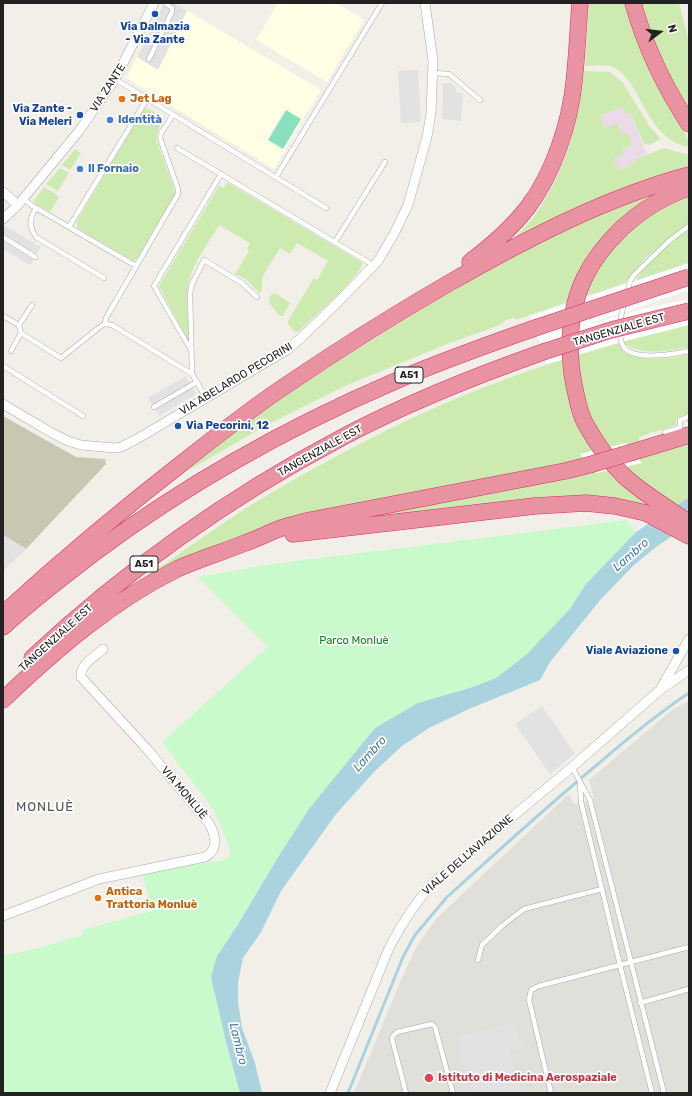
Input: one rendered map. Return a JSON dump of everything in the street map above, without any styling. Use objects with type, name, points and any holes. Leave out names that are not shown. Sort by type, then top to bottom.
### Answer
[{"type":"highway","points":[[414,304],[485,251],[528,207],[540,188],[554,159],[566,126],[574,84],[580,3]]},
{"type":"highway","points":[[633,3],[645,40],[658,70],[673,99],[689,124]]},
{"type":"highway","points":[[3,614],[90,537],[137,498],[215,437],[287,384],[414,304],[496,256],[546,230],[610,202],[647,188],[689,175]]},
{"type":"highway","points":[[688,531],[666,506],[636,486],[623,475],[599,446],[584,422],[572,376],[570,357],[573,308],[590,266],[606,244],[632,219],[664,198],[689,188]]},
{"type":"highway","name":"A51","points":[[3,627],[21,610],[130,527],[184,490],[234,460],[293,429],[392,382],[478,348],[689,277]]},
{"type":"highway","name":"TANGENZIALE EST","points":[[3,687],[33,657],[90,606],[153,557],[206,519],[252,489],[344,436],[443,390],[484,373],[611,330],[689,311]]},
{"type":"highway","points":[[3,700],[70,639],[130,595],[185,566],[247,543],[279,529],[311,520],[566,471],[689,435]]},
{"type":"highway","points":[[247,543],[284,535],[314,531],[566,503],[586,503],[615,506],[643,512],[688,531]]},
{"type":"street","name":"VIA ZANTE","points":[[3,219],[20,202],[79,131],[115,79],[154,3]]},
{"type":"street","name":"VIA ABELARDO PECORINI","points":[[3,404],[52,433],[81,445],[114,448],[122,447],[138,439],[287,350],[297,342],[339,302],[378,261],[397,228],[411,197],[430,121],[433,73],[432,51],[425,3]]},
{"type":"street","points":[[3,192],[20,202]]},
{"type":"street","name":"VIALE DELL'AVIAZIONE","points":[[660,690],[689,639]]},
{"type":"street","name":"VIA MONLUÈ","points":[[3,916],[99,879],[205,857],[210,854],[215,845],[213,830],[208,822],[147,748],[81,677],[80,673],[84,666],[103,649]]},
{"type":"street","name":"VIALE DELL'AVIAZIONE","points":[[330,1093],[389,948],[410,910],[432,884],[574,770],[660,690],[689,670]]},
{"type":"lane","points":[[149,59],[172,12],[172,8],[166,3]]},
{"type":"lane","points":[[276,177],[382,3]]},
{"type":"lane","points":[[433,73],[449,74],[480,100]]},
{"type":"lane","points":[[115,79],[326,208]]},
{"type":"lane","points":[[69,228],[147,99]]},
{"type":"lane","points":[[105,324],[106,318],[178,194],[178,189],[160,138],[161,133],[173,115]]},
{"type":"lane","points":[[177,148],[368,262]]},
{"type":"lane","points":[[336,242],[385,162]]},
{"type":"lane","points":[[192,353],[154,286],[222,174]]},
{"type":"lane","points":[[20,202],[36,208],[136,266]]},
{"type":"lane","points":[[36,208],[31,215],[30,222],[36,237],[104,278]]},
{"type":"lane","points":[[689,226],[669,241],[634,275],[630,281],[621,314],[620,326],[623,345],[627,350],[634,354],[653,356],[689,351]]},
{"type":"lane","points":[[3,238],[35,257]]},
{"type":"lane","points":[[192,374],[190,293],[192,284],[204,260],[242,282],[257,297]]},
{"type":"lane","points":[[19,325],[32,305]]},
{"type":"lane","points":[[3,316],[19,325],[21,333],[11,351]]},
{"type":"lane","points":[[21,333],[61,358],[101,326],[105,324],[112,325],[192,374],[206,398]]},
{"type":"lane","points":[[3,366],[83,416]]},
{"type":"lane","points":[[154,407],[197,382]]},
{"type":"lane","points":[[665,432],[680,428],[680,420],[689,415]]},
{"type":"lane","points":[[574,770],[590,800],[640,1003],[664,1093]]},
{"type":"lane","points":[[580,781],[581,802],[652,1093]]},
{"type":"lane","points":[[478,960],[482,945],[524,909],[602,889]]},
{"type":"lane","points":[[551,1093],[529,1000],[530,990],[539,986],[689,947]]},
{"type":"lane","points":[[640,1003],[689,989]]},
{"type":"lane","points":[[406,1093],[392,1036],[397,1032],[429,1024],[434,1025],[435,1027],[453,1093]]},
{"type":"shaded area","points":[[164,3],[174,3],[321,90],[274,169],[126,78]]},
{"type":"shaded area","points":[[164,3],[174,3],[187,11],[158,70],[137,57]]},
{"type":"shaded area","points":[[278,3],[336,3],[364,20],[327,82],[256,40]]},
{"type":"shaded area","points":[[418,70],[421,122],[401,123],[398,71]]},
{"type":"shaded area","points":[[443,83],[450,83],[456,87],[456,92],[463,93],[461,121],[442,119]]},
{"type":"shaded area","points":[[621,107],[630,113],[647,154],[637,159],[629,167],[619,171],[614,158],[624,154],[622,150],[633,145],[627,132],[622,134],[604,128],[599,117]]},
{"type":"shaded area","points":[[5,226],[41,247],[30,265],[3,249],[3,227]]},
{"type":"shaded area","points":[[186,376],[196,394],[159,416],[148,398]]},
{"type":"shaded area","points":[[3,416],[76,457],[105,459],[106,464],[26,549],[3,535]]},
{"type":"shaded area","points":[[3,535],[26,549],[3,571]]},
{"type":"shaded area","points":[[689,701],[689,1093],[354,1093],[402,978],[418,944],[437,918],[569,794],[574,804],[594,799],[589,780],[672,710]]},
{"type":"shaded area","points":[[542,706],[575,754],[550,774],[515,724]]},
{"type":"shaded area","points":[[515,1022],[522,1048],[510,1051],[522,1093],[472,1093],[457,1037]]},
{"type":"green space","points":[[589,3],[626,3],[689,142],[689,147],[679,144],[662,133],[650,117],[630,83],[620,71],[613,67],[607,66],[585,66]]},
{"type":"green space","points":[[639,3],[679,3],[689,42],[689,112],[664,68]]},
{"type":"green space","points":[[584,71],[610,72],[623,83],[650,127],[661,139],[649,145],[644,144],[630,113],[626,114],[622,107],[600,116],[604,128],[617,123],[622,134],[627,132],[633,145],[622,149],[624,154],[614,158],[619,170],[629,167],[637,159],[664,148],[689,155],[689,170],[514,239],[531,220],[546,197],[563,163],[574,127],[582,90]]},
{"type":"green space","points":[[147,108],[164,118],[158,130],[156,140],[174,188],[175,195],[137,259],[134,261],[79,229],[77,227],[77,221],[144,109]]},
{"type":"green space","points":[[286,110],[301,119],[283,149],[268,140]]},
{"type":"green space","points":[[75,149],[81,153],[70,170],[62,165]]},
{"type":"green space","points":[[60,168],[69,173],[58,191],[46,184]]},
{"type":"green space","points":[[227,182],[363,263],[344,288],[298,332],[295,332],[288,324],[288,321],[314,278],[317,280],[328,261],[297,243],[290,254],[280,248],[263,276],[260,294],[247,280],[235,274],[249,251],[247,249],[250,243],[219,225],[205,247],[190,278],[187,292],[189,342],[159,286],[219,186],[224,188]]},
{"type":"green space","points":[[44,187],[59,197],[50,212],[35,203],[34,200]]},
{"type":"green space","points":[[664,188],[642,204],[570,301],[516,320],[514,318],[506,320],[500,325],[447,344],[345,386],[263,427],[191,469],[189,465],[276,402],[496,263],[544,237]]},
{"type":"green space","points":[[689,197],[689,223],[644,260],[625,283],[581,298],[599,261],[649,213],[680,199]]},
{"type":"green space","points":[[689,230],[689,263],[636,281],[652,260]]},
{"type":"green space","points":[[272,294],[277,294],[290,303],[283,316],[280,316],[270,304],[269,297]]},
{"type":"green space","points":[[689,325],[689,347],[656,352],[631,348],[625,344],[624,341]]},
{"type":"green space","points":[[619,342],[624,352],[640,357],[656,359],[689,354],[689,412],[684,417],[676,419],[676,425],[639,437],[640,446],[631,449],[626,443],[609,447],[595,427],[583,392],[577,355]]},
{"type":"green space","points":[[565,359],[599,449],[581,454],[587,461],[304,519],[149,575],[251,505],[365,441],[443,404]]},
{"type":"green space","points":[[689,443],[689,497],[674,506],[630,472],[627,466],[641,463],[638,459]]},
{"type":"green space","points":[[594,470],[612,470],[658,508],[620,502],[349,524],[364,517]]},
{"type":"green space","name":"Parco Monluè","points":[[626,520],[636,532],[586,584],[569,610],[526,655],[496,678],[470,688],[344,767],[309,809],[217,956],[211,977],[226,1042],[240,1093],[3,1093],[3,956],[39,948],[83,935],[82,930],[152,911],[142,873],[224,860],[227,859],[231,853],[223,830],[211,806],[162,742],[268,647],[198,577],[272,564]]},
{"type":"water","name":"Lambro","points":[[689,497],[689,524],[656,547],[634,565],[601,599],[550,662],[540,680],[469,709],[429,728],[402,746],[375,771],[336,814],[281,891],[261,932],[243,958],[238,982],[238,1002],[242,1028],[255,1063],[262,1093],[240,1093],[226,1042],[211,977],[217,956],[309,809],[375,728],[418,703],[470,688],[496,678],[526,655],[569,610],[586,584],[636,532]]},
{"type":"pier","points":[[689,263],[689,290],[576,328],[646,308],[689,299],[689,325],[629,340],[547,364],[531,316]]},
{"type":"pier","points":[[626,443],[642,463],[596,473],[580,454]]},
{"type":"waterway","points":[[348,1093],[403,957],[415,935],[447,897],[620,745],[689,693]]},
{"type":"place","name":"Via Dalmazia - Via Zante","points":[[155,14]]},
{"type":"place","name":"Jet Lag","points":[[122,99]]},
{"type":"place","name":"Via Zante - Via Meleri","points":[[80,115]]},
{"type":"place","name":"Identità","points":[[110,120]]},
{"type":"place","name":"Il Fornaio","points":[[80,169]]},
{"type":"place","name":"Via Pecorini, 12","points":[[178,426]]},
{"type":"place","name":"Viale Aviazione","points":[[676,651]]},
{"type":"place","name":"Antica Trattoria Monluè","points":[[98,898]]},
{"type":"place","name":"Istituto di Medicina Aerospaziale","points":[[429,1078]]},
{"type":"district","name":"MONLUÈ","points":[[45,807]]}]
